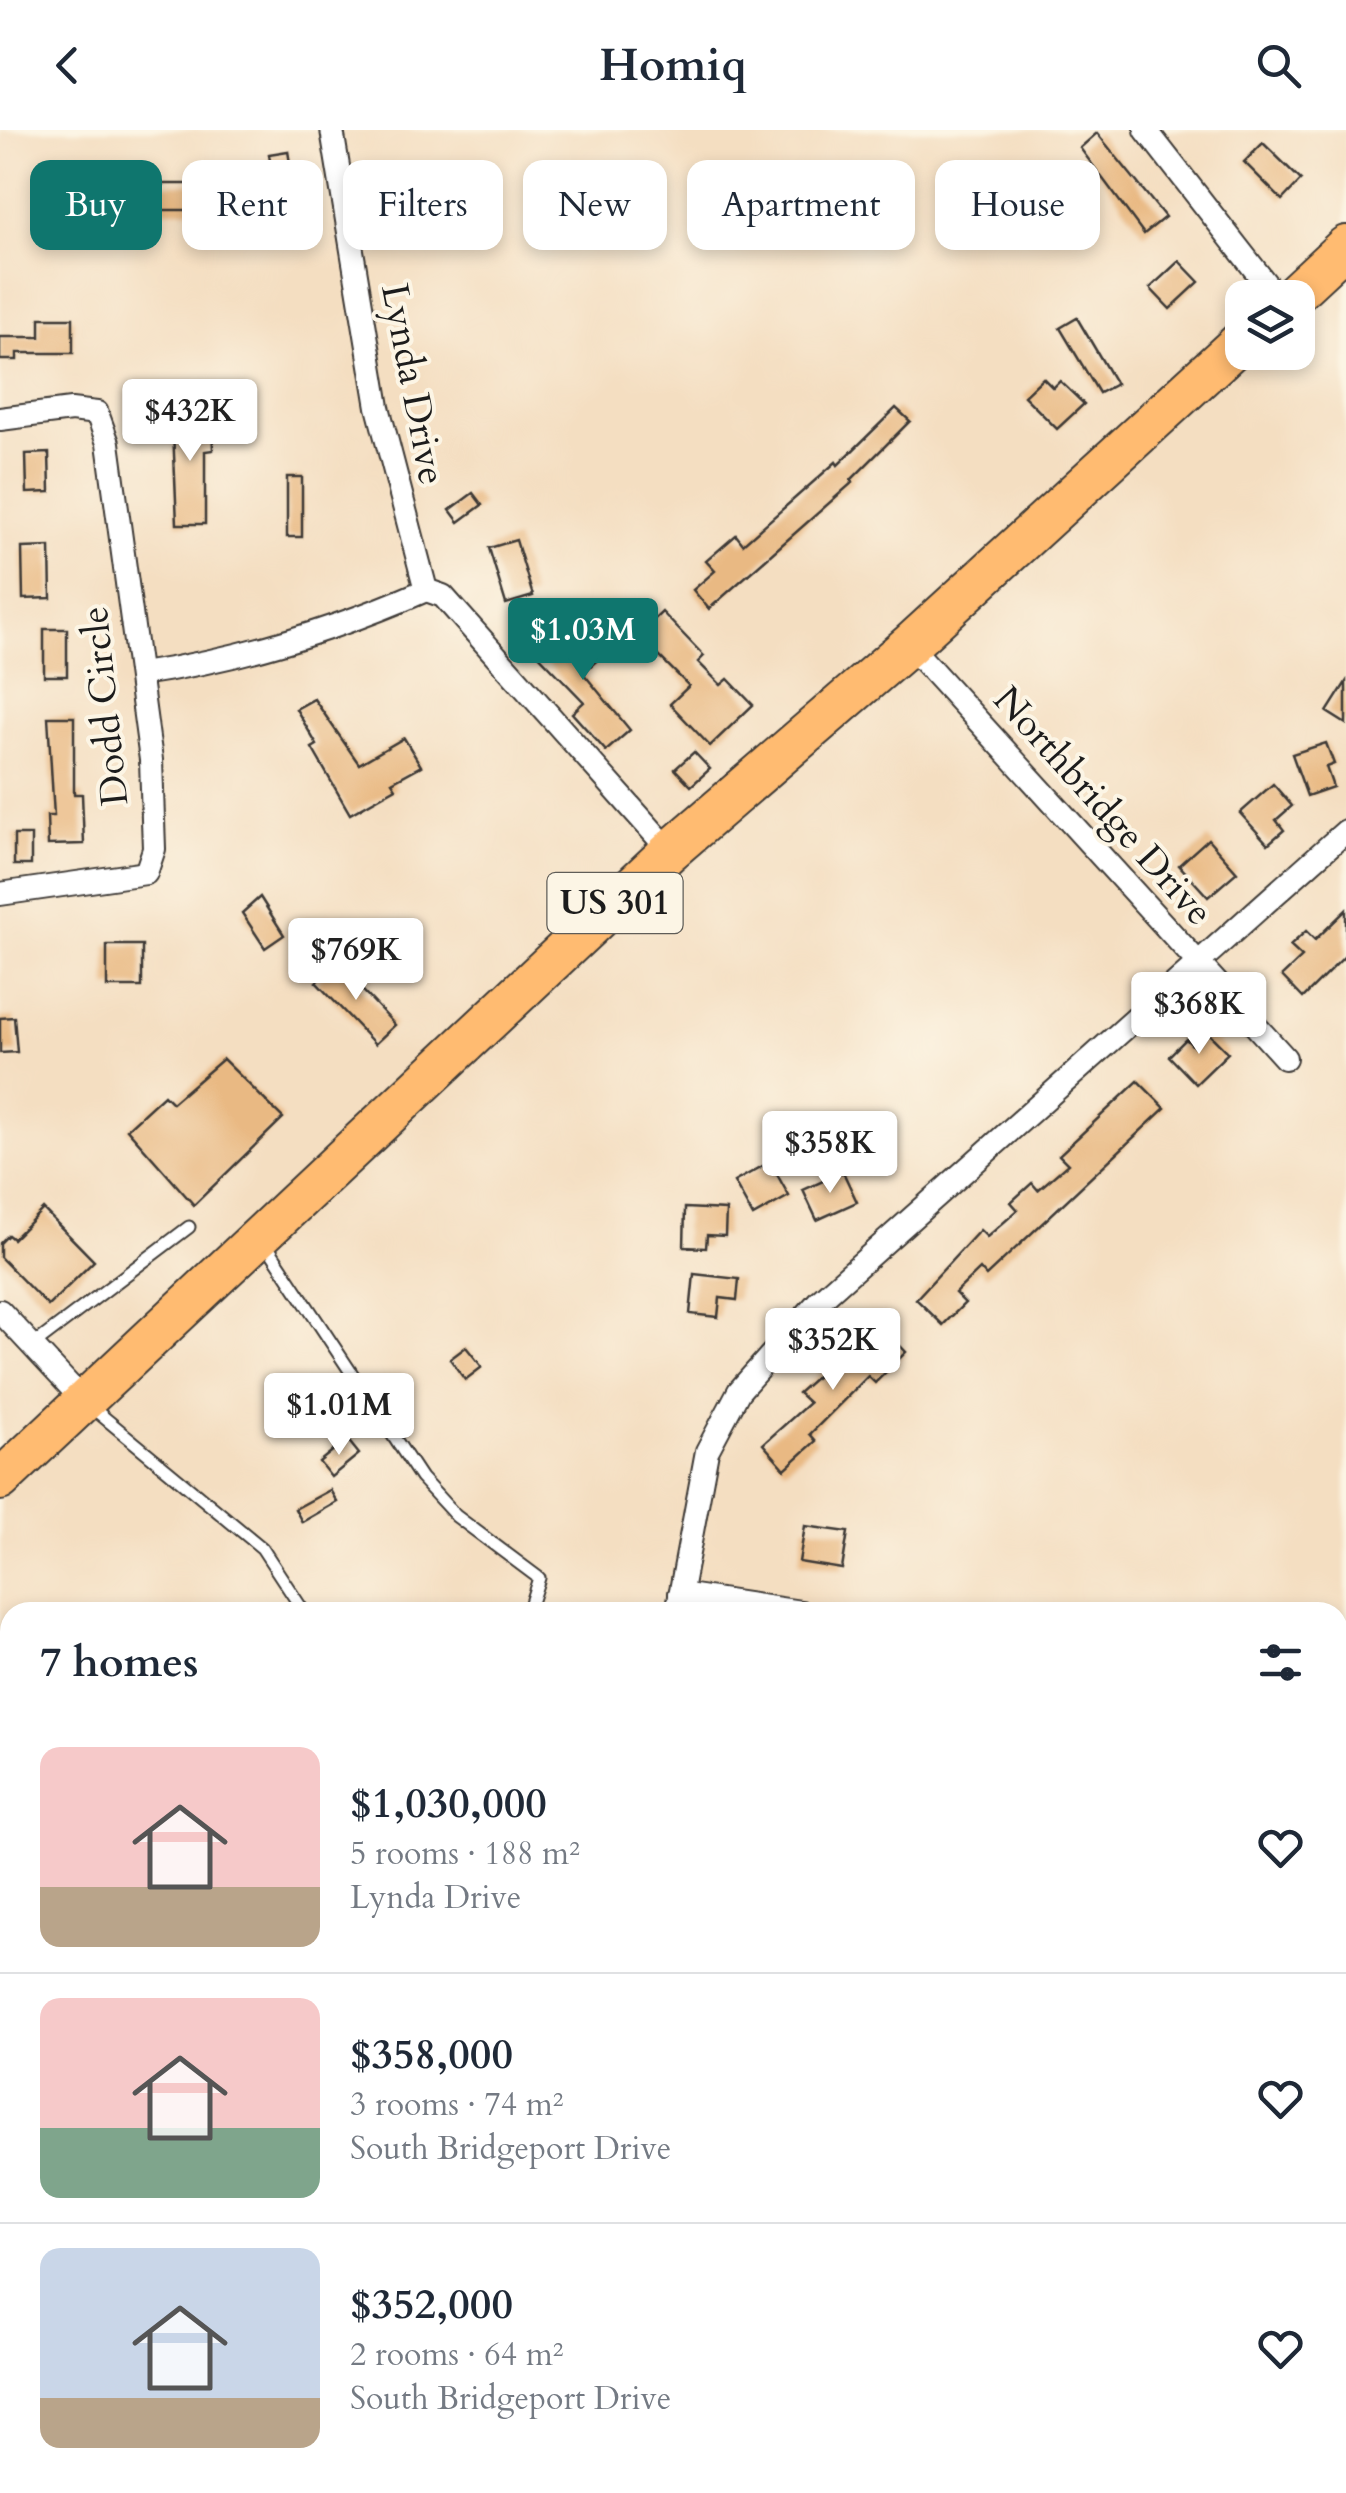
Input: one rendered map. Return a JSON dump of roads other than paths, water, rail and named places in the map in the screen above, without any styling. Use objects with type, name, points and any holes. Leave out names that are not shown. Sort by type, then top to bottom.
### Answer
[{"type":"highway","points":[[1309,280],[1346,246]]},
{"type":"highway","name":"US 301","points":[[0,1480],[670,851],[909,645],[1225,356]]},
{"type":"street","name":"Lynda Drive","points":[[332,130],[378,407],[426,590]]},
{"type":"street","points":[[1146,130],[1263,280]]},
{"type":"street","name":"Dodd Circle","points":[[0,419],[70,410],[97,413],[108,443],[151,760],[154,850],[146,873],[0,894]]},
{"type":"street","points":[[141,674],[221,662],[371,614],[426,590],[443,596],[670,851]]},
{"type":"street","name":"Northbridge Drive","points":[[909,645],[1285,1058]]},
{"type":"street","points":[[678,1602],[707,1451],[739,1391],[819,1301],[1346,831]]},
{"type":"street","points":[[0,1311],[82,1399]]},
{"type":"lane","points":[[32,1346],[189,1227]]},
{"type":"lane","points":[[262,1237],[421,1478],[456,1516],[538,1578],[531,1602]]},
{"type":"lane","points":[[82,1399],[262,1548],[297,1602]]}]
